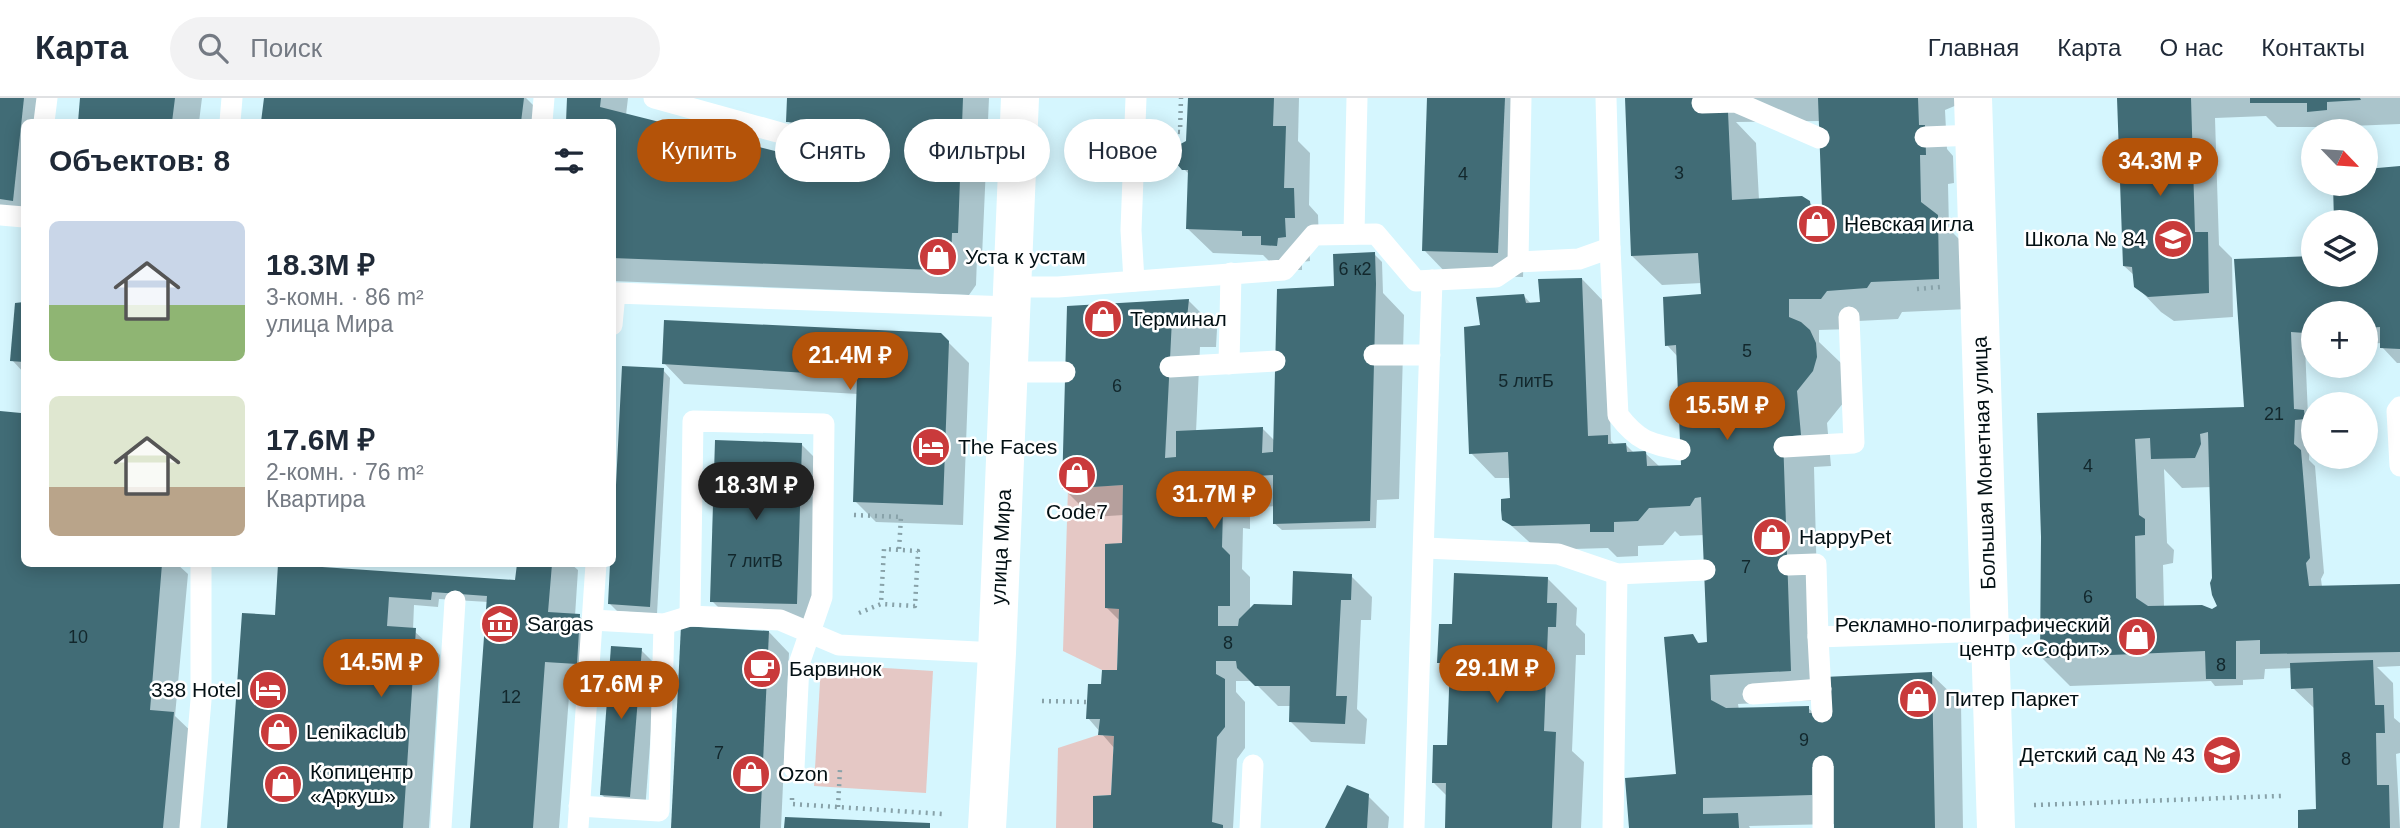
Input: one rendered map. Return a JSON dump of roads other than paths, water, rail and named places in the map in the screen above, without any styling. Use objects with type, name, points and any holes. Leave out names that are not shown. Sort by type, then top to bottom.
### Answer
[{"type":"street","name":"улица Мира","points":[[1019,119],[1020,98]]},
{"type":"street","name":"Большая Монетная улица","points":[[1974,117],[1989,631],[2009,817]]},
{"type":"street","name":"улица Мира","points":[[987,828],[1016,182]]},
{"type":"lane","points":[[44,119],[47,98]]},
{"type":"lane","points":[[230,119],[232,98]]},
{"type":"lane","points":[[542,119],[544,98]]},
{"type":"lane","points":[[654,98],[775,131]]},
{"type":"lane","points":[[1134,281],[1131,230],[1136,98]]},
{"type":"lane","points":[[1354,234],[1357,98]]},
{"type":"lane","points":[[1518,262],[1521,98]]},
{"type":"lane","points":[[1702,103],[1736,103],[1819,138]]},
{"type":"lane","points":[[1613,104],[1610,248],[1618,415],[1631,433],[1654,445],[1680,450]]},
{"type":"lane","points":[[1925,137],[1974,117]]},
{"type":"lane","points":[[0,215],[21,218]]},
{"type":"lane","points":[[616,293],[1011,297],[1058,287],[1284,270],[1314,235],[1377,234],[1416,281],[1496,277],[1518,262],[1578,260],[1610,248]]},
{"type":"lane","points":[[1229,364],[1231,273]]},
{"type":"lane","points":[[1414,828],[1432,280]]},
{"type":"lane","points":[[1784,447],[1854,443],[1849,317]]},
{"type":"lane","points":[[1374,355],[1430,355]]},
{"type":"lane","points":[[1170,367],[1275,362]]},
{"type":"lane","points":[[1009,372],[1065,372]]},
{"type":"lane","points":[[2400,407],[2397,411],[2400,466]]},
{"type":"lane","points":[[690,616],[693,421],[824,424],[822,597],[799,664],[794,768]]},
{"type":"lane","points":[[1425,548],[1558,554],[1617,575],[1705,569]]},
{"type":"lane","points":[[1788,565],[1816,564],[1822,712]]},
{"type":"lane","points":[[190,828],[201,699],[201,567]]},
{"type":"lane","points":[[578,828],[596,567]]},
{"type":"lane","points":[[1613,828],[1617,575]]},
{"type":"lane","points":[[441,828],[455,601]]},
{"type":"lane","points":[[592,620],[664,624],[690,616],[780,620],[839,645],[996,653]]},
{"type":"lane","points":[[579,806],[659,811],[664,624]]},
{"type":"lane","points":[[1818,637],[1989,631]]},
{"type":"lane","points":[[1753,694],[1821,689]]},
{"type":"lane","points":[[1250,828],[1253,765]]},
{"type":"lane","points":[[1823,766],[1823,828]]},
{"type":"place","name":"Невская игла","points":[[1817,224]]},
{"type":"place","name":"Школа № 84","points":[[2173,239]]},
{"type":"place","name":"Уста к устам","points":[[938,257]]},
{"type":"place","name":"Терминал","points":[[1103,319]]},
{"type":"place","name":"The Faces","points":[[931,447]]},
{"type":"place","name":"Code7","points":[[1077,475]]},
{"type":"place","name":"HappyPet","points":[[1772,537]]},
{"type":"place","name":"Sargas","points":[[500,624]]},
{"type":"place","name":"Рекламно-полиграфический центр «Софит»","points":[[2137,637]]},
{"type":"place","name":"Барвинок","points":[[762,669]]},
{"type":"place","name":"338 Hotel","points":[[268,690]]},
{"type":"place","name":"Питер Паркет","points":[[1918,699]]},
{"type":"place","name":"Lenikaclub","points":[[279,732]]},
{"type":"place","name":"Детский сад № 43","points":[[2222,755]]},
{"type":"place","name":"Ozon","points":[[751,774]]},
{"type":"place","name":"Копицентр «Аркуш»","points":[[283,784]]}]
